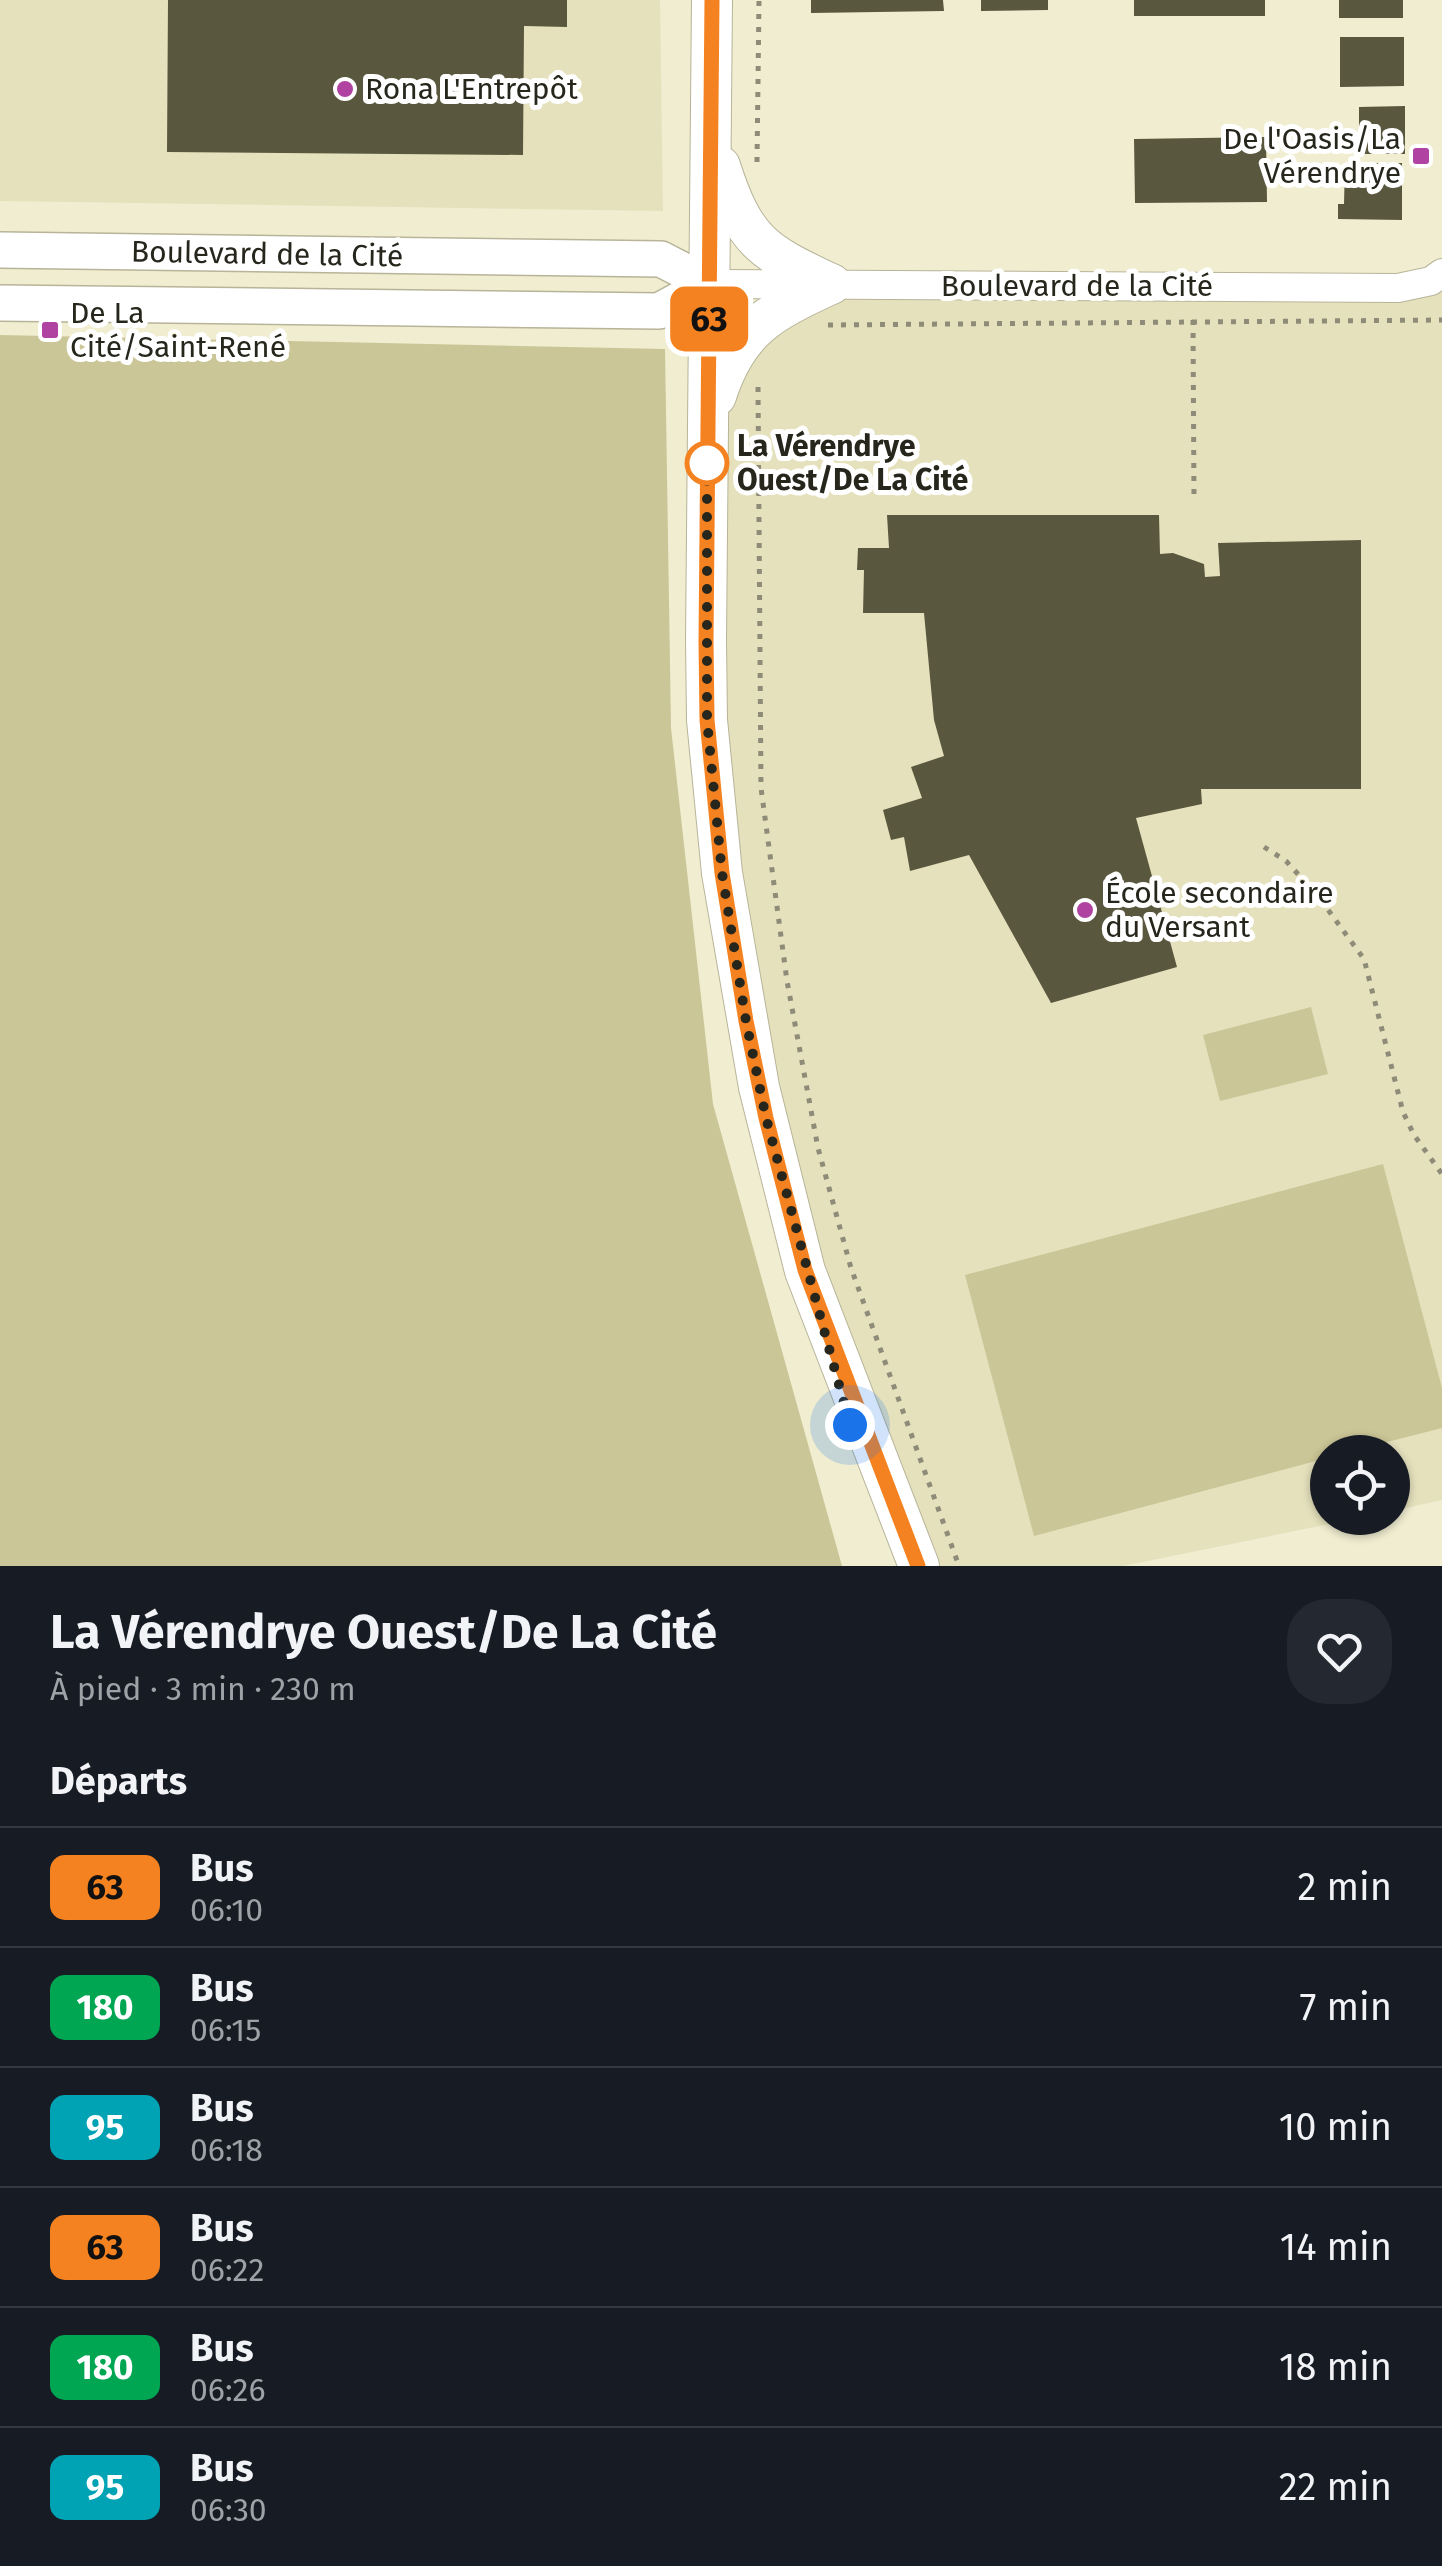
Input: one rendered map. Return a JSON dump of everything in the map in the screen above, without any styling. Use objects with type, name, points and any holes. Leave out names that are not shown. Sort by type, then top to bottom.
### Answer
[{"type":"main road","points":[[712,0],[707,720],[722,873],[759,1087],[805,1270],[826,1332],[890,1566]]},
{"type":"main road","points":[[711,140],[745,228],[782,262],[831,284]]},
{"type":"main road","points":[[708,424],[724,372],[746,335],[778,308],[831,284]]},
{"type":"main road","points":[[826,1332],[918,1566]]},
{"type":"street","name":"Boulevard de la Cité","points":[[0,250],[661,260],[709,284],[1398,288],[1431,281],[1442,273]]},
{"type":"street","name":"Boulevard de la Cité","points":[[0,303],[659,312],[709,284]]},
{"type":"path","points":[[758,165],[759,0]]},
{"type":"path","points":[[1193,286],[1194,499]]},
{"type":"path","points":[[819,326],[1442,320]]},
{"type":"path","points":[[758,380],[762,788],[787,981],[818,1148],[851,1268],[959,1566]]},
{"type":"path","points":[[1264,846],[1286,861],[1318,896],[1364,959],[1403,1112],[1414,1136],[1442,1174]]},
{"type":"shaded area","points":[[0,0],[660,0],[663,211],[0,201]]},
{"type":"shaded area","name":"École secondaire du Versant","points":[[1442,273],[1442,1500],[1410,1507],[1410,1435],[1310,1435],[1310,1528],[1123,1566],[919,1566],[826,1332],[722,873],[724,371],[831,284],[1397,288]]},
{"type":"shaded area","points":[[0,335],[665,349],[671,728],[713,1104],[842,1566],[0,1566]]},
{"type":"shaded area","points":[[1311,1007],[1328,1074],[1220,1101],[1203,1035]]},
{"type":"shaded area","points":[[1383,1164],[1442,1388],[1442,1428],[1410,1436],[1310,1435],[1310,1463],[1034,1536],[965,1275]]},
{"type":"building","name":"Rona L'Entrepôt","points":[[168,0],[567,0],[567,27],[524,26],[523,155],[167,152]]},
{"type":"building","points":[[811,0],[943,0],[944,11],[811,13]]},
{"type":"building","points":[[981,0],[1048,0],[1048,10],[981,11]]},
{"type":"building","points":[[1134,0],[1265,0],[1265,16],[1134,16]]},
{"type":"building","points":[[1339,0],[1403,0],[1403,18],[1339,18]]},
{"type":"building","points":[[1340,37],[1404,37],[1404,86],[1340,87]]},
{"type":"building","points":[[1405,106],[1405,154],[1359,154],[1359,107]]},
{"type":"building","points":[[1266,137],[1267,202],[1135,203],[1134,139]]},
{"type":"building","points":[[1345,163],[1402,163],[1402,220],[1338,219],[1338,204],[1344,204]]},
{"type":"building","points":[[887,515],[1159,515],[1160,554],[1173,553],[1204,564],[1205,577],[1220,576],[1218,543],[1361,540],[1361,789],[1201,789],[1202,804],[1136,818],[1177,967],[1051,1003],[969,855],[910,871],[904,837],[891,840],[883,810],[922,798],[911,767],[944,756],[934,720],[924,613],[863,613],[864,570],[857,570],[858,548],[889,548]]},
{"type":"bus line","name":"63","points":[[712,0],[706,640],[707,720],[722,873],[759,1087],[805,1270],[918,1566]]},
{"type":"place","name":"Rona L'Entrepôt","points":[[345,89]]},
{"type":"place","name":"De l'Oasis/La Vérendrye","points":[[1421,156]]},
{"type":"place","name":"De La Cité/Saint-René","points":[[50,330]]},
{"type":"place","name":"La Vérendrye Ouest/De La Cité","points":[[707,463]]},
{"type":"place","name":"École secondaire du Versant","points":[[1085,910]]},
{"type":"route","points":[[707,463],[707,720],[722,873],[766,1118],[850,1425]]}]
